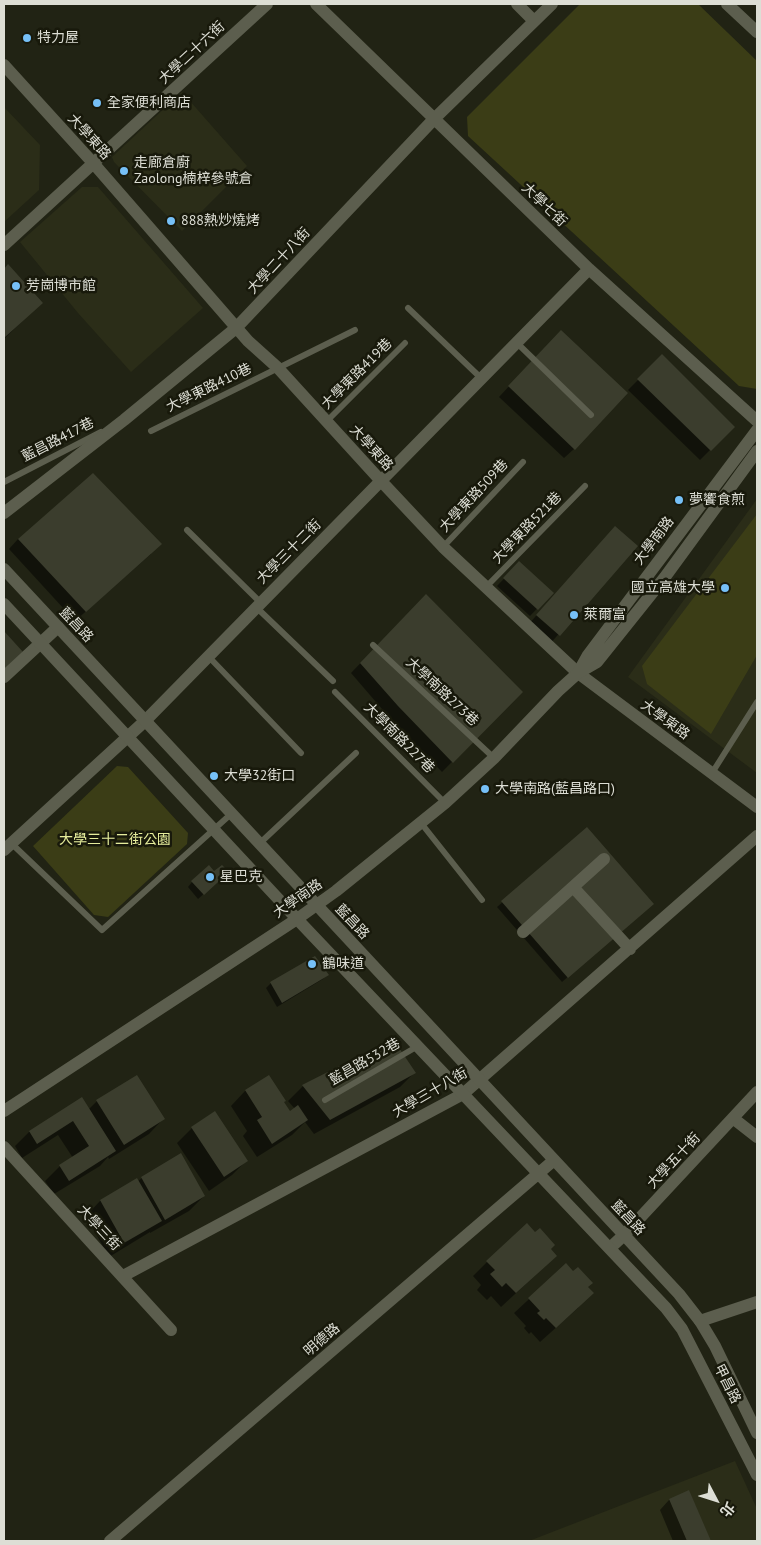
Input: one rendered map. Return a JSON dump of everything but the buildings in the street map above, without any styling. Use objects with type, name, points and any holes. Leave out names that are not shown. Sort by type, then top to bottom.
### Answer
[{"type":"street","name":"大學二十六街","points":[[4,245],[266,4]]},
{"type":"street","name":"大學七街","points":[[316,4],[589,269],[757,421]]},
{"type":"street","points":[[516,4],[534,21]]},
{"type":"street","name":"大學二十八街","points":[[4,512],[124,420],[236,328],[434,120],[552,4]]},
{"type":"street","points":[[727,4],[757,32]]},
{"type":"street","name":"大學東路","points":[[4,65],[94,164],[236,328],[278,368],[381,482],[443,547],[578,673],[757,807]]},
{"type":"street","name":"大學三十二街","points":[[8,846],[145,721],[589,269]]},
{"type":"street","name":"大學南路","points":[[578,673],[588,654],[757,430]]},
{"type":"street","name":"大學南路","points":[[4,1111],[297,919],[421,824],[445,803],[494,758],[578,673],[597,662],[665,577],[757,451]]},
{"type":"street","name":"藍昌路","points":[[4,570],[679,1294]]},
{"type":"street","points":[[4,604],[297,919],[610,1248]]},
{"type":"street","points":[[4,677],[58,627]]},
{"type":"street","name":"大學三十八街","points":[[123,1276],[464,1094],[757,836]]},
{"type":"street","points":[[523,932],[604,859]]},
{"type":"street","points":[[573,887],[630,949]]},
{"type":"street","name":"大學五十街","points":[[610,1248],[734,1119],[757,1092]]},
{"type":"street","points":[[734,1119],[757,1137]]},
{"type":"street","name":"大學三街","points":[[4,1146],[171,1330]]},
{"type":"street","name":"明德路","points":[[110,1541],[539,1175],[553,1161]]},
{"type":"street","name":"甲昌路","points":[[610,1248],[666,1308],[686,1337],[757,1475]]},
{"type":"street","name":"甲昌路","points":[[679,1294],[700,1321],[757,1433]]},
{"type":"street","points":[[700,1321],[757,1302]]},
{"type":"lane","points":[[408,308],[482,379]]},
{"type":"lane","name":"大學東路410巷","points":[[151,431],[355,330]]},
{"type":"lane","points":[[517,343],[591,415]]},
{"type":"lane","name":"大學東路419巷","points":[[327,421],[405,344]]},
{"type":"lane","name":"藍昌路417巷","points":[[4,482],[124,420]]},
{"type":"lane","name":"大學東路509巷","points":[[443,547],[523,462]]},
{"type":"lane","name":"大學東路521巷","points":[[486,588],[585,486]]},
{"type":"lane","points":[[187,530],[333,681]]},
{"type":"lane","name":"大學南路273巷","points":[[373,644],[494,758]]},
{"type":"lane","points":[[208,656],[301,753]]},
{"type":"lane","name":"大學南路227巷","points":[[335,692],[445,803]]},
{"type":"lane","points":[[712,773],[757,702]]},
{"type":"lane","points":[[258,844],[356,753]]},
{"type":"lane","points":[[8,846],[102,930],[231,814]]},
{"type":"lane","points":[[421,824],[482,900]]},
{"type":"lane","name":"藍昌路532巷","points":[[325,1100],[418,1046]]},
{"type":"shaded area","points":[[182,92],[247,166],[182,231],[114,162],[112,157]]},
{"type":"shaded area","points":[[4,107],[40,145],[39,190],[4,222]]},
{"type":"shaded area","points":[[82,187],[98,187],[203,308],[131,372],[78,313],[20,242]]},
{"type":"shaded area","name":"國立高雄大學","points":[[757,499],[757,773],[628,677]]},
{"type":"shaded area","points":[[735,1461],[757,1509],[757,1541],[529,1541]]},
{"type":"green space","points":[[580,4],[698,4],[757,61],[757,389],[739,386],[468,136],[467,117]]},
{"type":"green space","name":"國立高雄大學","points":[[757,514],[757,655],[711,734],[647,684],[642,666]]},
{"type":"green space","name":"大學三十二街公園","points":[[117,766],[128,767],[188,833],[187,844],[108,917],[94,915],[33,846]]},
{"type":"place","name":"特力屋","points":[[27,38]]},
{"type":"place","name":"全家便利商店","points":[[97,103]]},
{"type":"place","name":"走廊倉廚 Zaolong楠梓參號倉","points":[[124,171]]},
{"type":"place","name":"888熱炒燒烤","points":[[171,221]]},
{"type":"place","name":"芳崗博市館","points":[[16,286]]},
{"type":"place","name":"夢饗食煎","points":[[679,500]]},
{"type":"place","name":"國立高雄大學","points":[[725,588]]},
{"type":"place","name":"萊爾富","points":[[574,615]]},
{"type":"place","name":"大學32街口","points":[[214,776]]},
{"type":"place","name":"大學南路(藍昌路口)","points":[[485,789]]},
{"type":"place","name":"星巴克","points":[[210,877]]},
{"type":"place","name":"鶴味道","points":[[312,964]]}]
